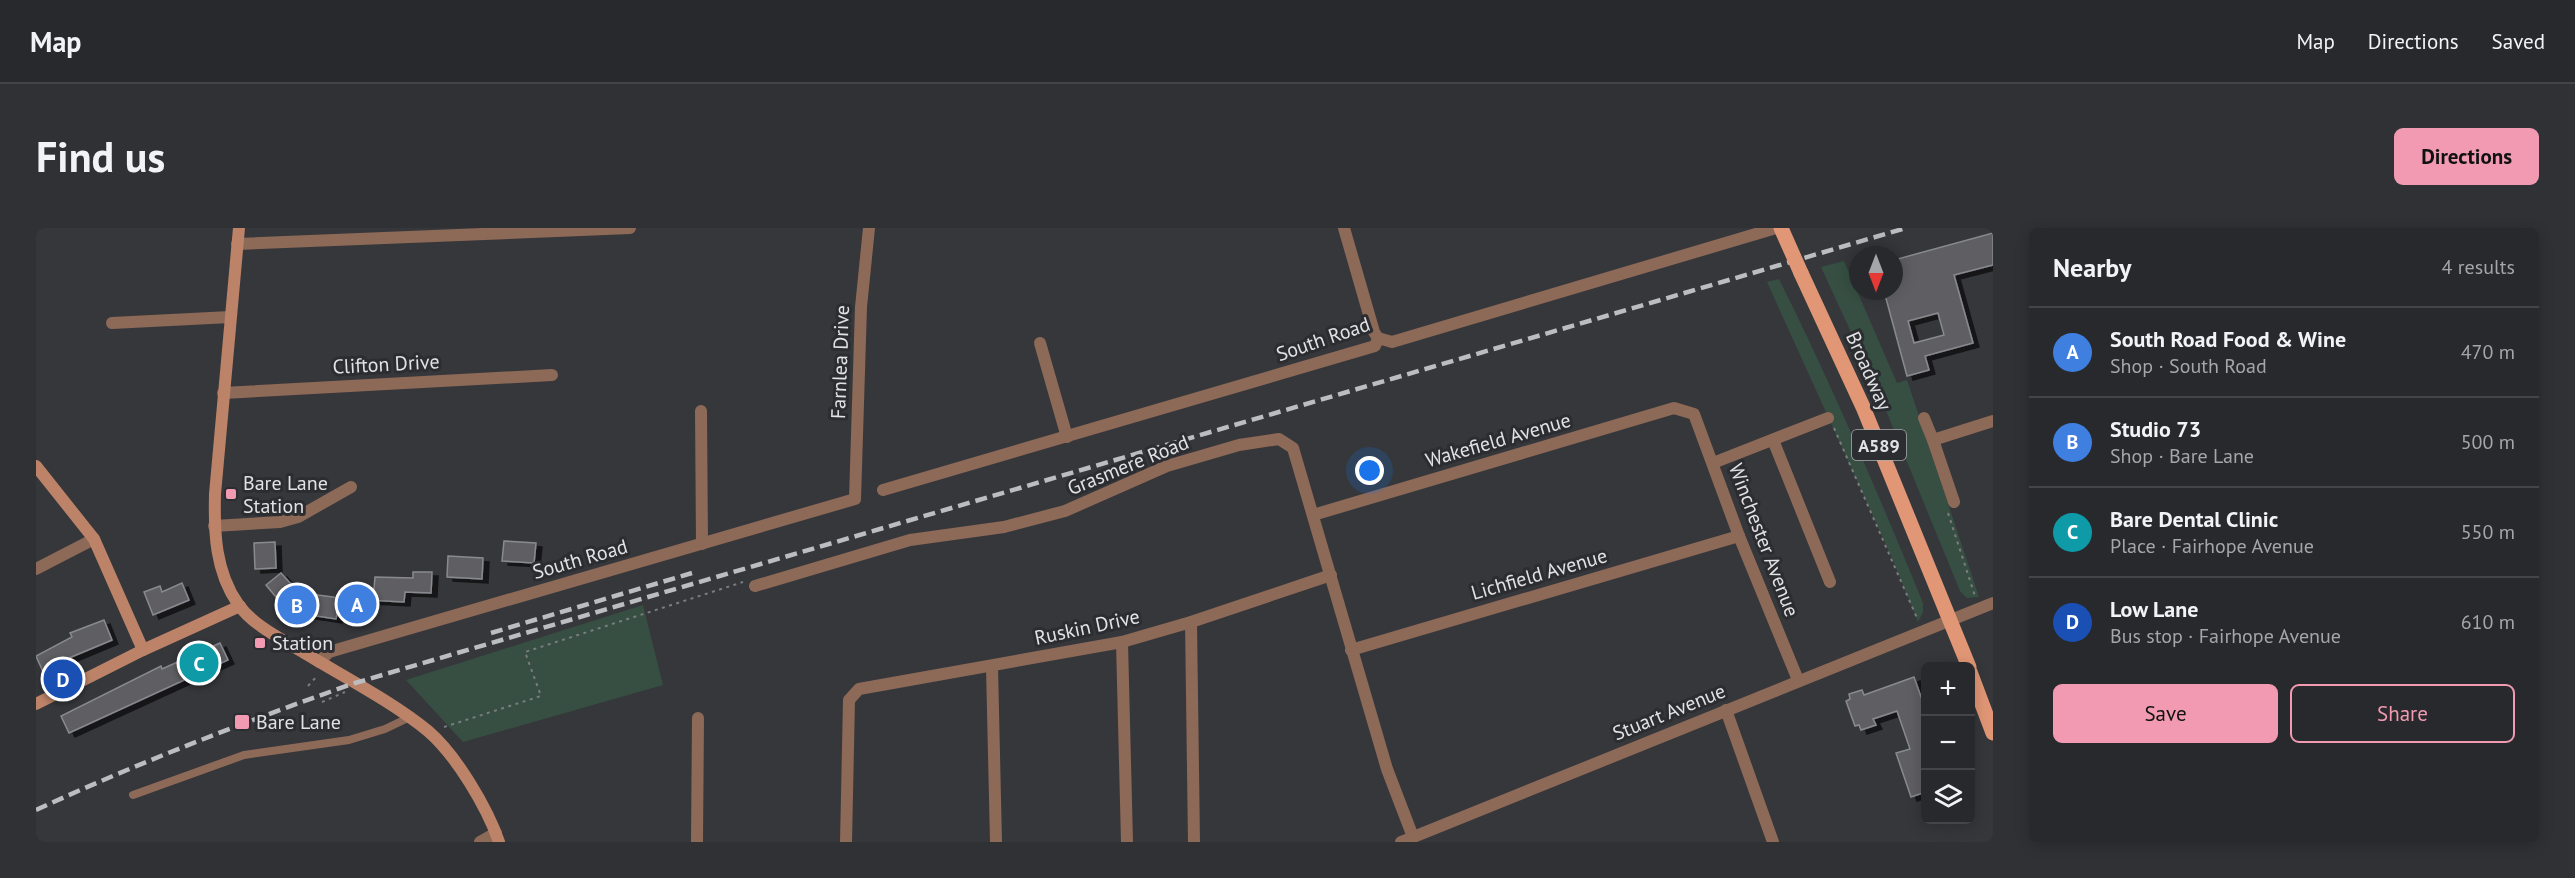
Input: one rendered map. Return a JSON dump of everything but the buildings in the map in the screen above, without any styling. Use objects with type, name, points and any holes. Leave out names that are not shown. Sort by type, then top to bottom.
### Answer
[{"type":"main road","points":[[239,228],[223,393],[214,526],[219,564],[228,589],[240,606],[273,634],[428,732],[464,773],[497,837]]},
{"type":"main road","name":"Broadway","points":[[1778,228],[1802,273],[1863,406],[1967,662]]},
{"type":"main road","points":[[36,466],[94,538],[143,650]]},
{"type":"main road","points":[[36,704],[143,650],[240,606]]},
{"type":"main road","points":[[1975,683],[1993,733]]},
{"type":"street","points":[[237,244],[529,230],[630,228]]},
{"type":"street","name":"Farnlea Drive","points":[[855,499],[861,307],[869,228]]},
{"type":"street","points":[[1344,228],[1374,332],[1378,338]]},
{"type":"street","name":"South Road","points":[[883,490],[1375,346],[1378,338],[1392,342],[1778,228]]},
{"type":"street","points":[[112,323],[230,317]]},
{"type":"street","points":[[1040,343],[1067,437]]},
{"type":"street","name":"Clifton Drive","points":[[223,393],[552,375]]},
{"type":"street","name":"Wakefield Avenue","points":[[1313,515],[1674,408],[1694,414]]},
{"type":"street","points":[[701,411],[702,544]]},
{"type":"street","name":"Winchester Avenue","points":[[1694,414],[1739,536],[1798,680]]},
{"type":"street","points":[[1713,463],[1828,418]]},
{"type":"street","points":[[1924,418],[1954,502]]},
{"type":"street","points":[[1933,440],[1993,421]]},
{"type":"street","name":"Grasmere Road","points":[[755,586],[910,540],[1004,527],[1065,511],[1167,466],[1239,445],[1279,439],[1293,448],[1407,840]]},
{"type":"street","points":[[1773,440],[1830,582]]},
{"type":"street","points":[[214,526],[280,522],[298,517],[351,487]]},
{"type":"street","name":"South Road","points":[[319,662],[329,652],[855,499]]},
{"type":"street","name":"Lichfield Avenue","points":[[1351,650],[1739,536]]},
{"type":"street","points":[[36,569],[94,538]]},
{"type":"street","name":"Ruskin Drive","points":[[846,842],[849,700],[859,689],[1122,642],[1191,622],[1330,575]]},
{"type":"street","name":"Stuart Avenue","points":[[1407,840],[1993,603]]},
{"type":"street","points":[[1191,622],[1194,842]]},
{"type":"street","points":[[1122,642],[1127,842]]},
{"type":"street","points":[[992,667],[996,842]]},
{"type":"street","points":[[1725,710],[1773,842]]},
{"type":"street","points":[[697,842],[698,718]]},
{"type":"street","points":[[480,842],[497,837]]},
{"type":"lane","points":[[133,795],[244,755],[349,740],[385,729],[408,718]]},
{"type":"path","points":[[1828,418],[1924,631]]},
{"type":"path","points":[[1954,502],[1945,505],[1980,608]]},
{"type":"path","points":[[428,732],[541,696],[525,652],[753,578],[755,586]]},
{"type":"path","points":[[322,702],[358,686]]},
{"type":"green space","points":[[1844,261],[1849,273],[1849,300],[1861,300],[1897,383],[1907,380],[1979,597],[1967,598],[1960,591],[1878,391],[1821,267]]},
{"type":"green space","points":[[1779,279],[1854,440],[1923,603],[1923,612],[1918,622],[1892,558],[1767,282]]},
{"type":"green space","points":[[643,605],[663,685],[463,742],[406,680]]},
{"type":"railway","points":[[36,810],[194,743],[355,683],[1906,228]]},
{"type":"railway","points":[[491,633],[692,573]]},
{"type":"place","name":"Bare Lane Station","points":[[231,494]]},
{"type":"place","name":"South Road Food & Wine","points":[[357,604]]},
{"type":"place","name":"Studio 73","points":[[297,605]]},
{"type":"place","name":"Station","points":[[260,643]]},
{"type":"place","name":"Bare Dental Clinic","points":[[199,663]]},
{"type":"place","name":"Low Lane","points":[[63,679]]},
{"type":"place","name":"Bare Lane","points":[[242,722]]}]
